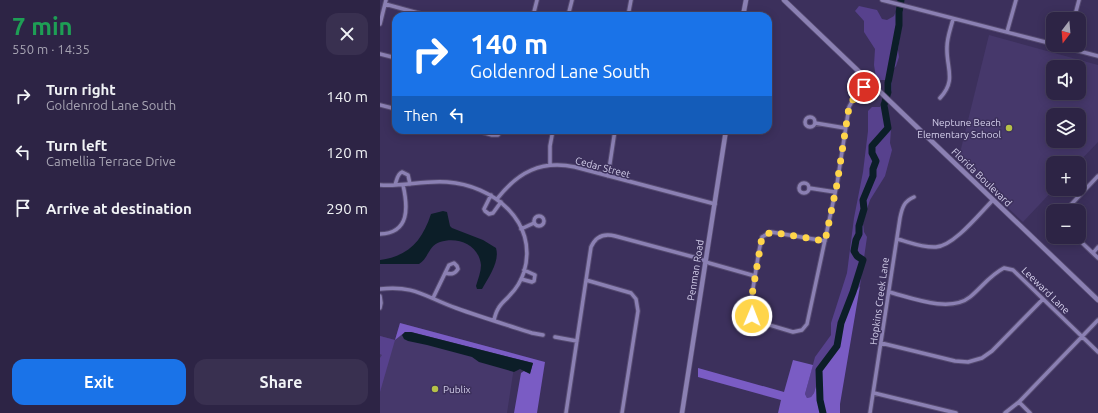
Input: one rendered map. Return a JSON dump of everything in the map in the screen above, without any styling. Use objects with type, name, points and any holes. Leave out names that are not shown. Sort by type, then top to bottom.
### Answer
[{"type":"street","points":[[534,12],[537,0]]},
{"type":"street","points":[[569,12],[572,0]]},
{"type":"street","points":[[629,12],[631,0]]},
{"type":"street","points":[[744,12],[746,0]]},
{"type":"street","name":"Florida Boulevard","points":[[784,0],[1098,300]]},
{"type":"street","points":[[882,0],[1046,43]]},
{"type":"street","points":[[1008,32],[1016,0]]},
{"type":"street","points":[[1076,12],[1079,0]]},
{"type":"street","points":[[380,24],[386,2],[417,12]]},
{"type":"street","points":[[940,98],[949,86],[950,80],[947,46],[953,19]]},
{"type":"street","points":[[1086,52],[1098,56]]},
{"type":"street","points":[[380,54],[392,57]]},
{"type":"street","points":[[825,241],[771,232],[762,237],[750,307],[753,318],[758,322],[793,332],[802,330],[808,320],[825,241],[835,192],[850,103],[856,94],[870,82]]},
{"type":"street","points":[[380,105],[392,108]]},
{"type":"street","points":[[815,123],[845,128]]},
{"type":"street","points":[[489,134],[499,134]]},
{"type":"street","points":[[550,165],[550,146],[552,134]]},
{"type":"street","points":[[608,176],[614,134]]},
{"type":"street","name":"Penman Road","points":[[682,413],[725,134]]},
{"type":"street","name":"Cedar Street","points":[[496,199],[520,176],[534,169],[550,165],[570,166],[715,204]]},
{"type":"street","points":[[395,186],[398,176],[402,172],[408,175],[410,184]]},
{"type":"street","points":[[1072,204],[1098,176]]},
{"type":"street","points":[[380,185],[395,186],[437,182],[452,183],[476,188],[491,195],[501,202],[514,216],[522,229],[526,245],[524,270],[516,288],[497,310],[494,320]]},
{"type":"street","points":[[380,234],[387,234],[395,231],[404,221],[407,211],[403,185]]},
{"type":"street","points":[[809,188],[835,192]]},
{"type":"street","points":[[491,195],[484,209],[487,213],[493,213],[501,202]]},
{"type":"street","name":"Hopkins Creek Lane","points":[[870,413],[900,218],[903,204],[908,199],[914,197]]},
{"type":"street","points":[[897,239],[931,247],[945,245],[957,237],[993,200]]},
{"type":"street","points":[[522,229],[534,223]]},
{"type":"street","points":[[566,413],[591,248],[599,236],[605,234],[615,236],[755,276]]},
{"type":"street","points":[[1084,244],[1098,258]]},
{"type":"street","points":[[1093,252],[1098,247]]},
{"type":"street","name":"Leeward Lane","points":[[889,292],[942,305],[958,303],[970,297],[995,273],[1004,268],[1013,270],[1098,352]]},
{"type":"street","points":[[521,279],[532,282],[535,278],[534,273],[524,270]]},
{"type":"street","points":[[433,298],[445,273]]},
{"type":"street","points":[[586,280],[631,293],[638,303],[622,413]]},
{"type":"street","points":[[380,289],[407,289],[420,292],[457,309],[532,333],[543,335]]},
{"type":"street","points":[[380,296],[380,308]]},
{"type":"street","points":[[881,343],[955,361],[968,362],[982,358],[992,350],[1043,299]]},
{"type":"street","points":[[1004,413],[1019,402],[1098,320]]},
{"type":"street","points":[[555,337],[577,341]]},
{"type":"street","points":[[874,393],[956,413]]},
{"type":"street","points":[[1019,402],[1030,413]]},
{"type":"shaded area","points":[[859,6],[877,10],[882,19],[887,20],[894,16],[897,9],[903,11],[900,19],[902,23],[898,50],[899,57],[896,66],[892,71],[892,90],[890,95],[885,90],[885,80],[880,80],[876,77],[874,65],[875,49],[864,32],[864,21],[855,11]]},
{"type":"shaded area","name":"Neptune Beach Elementary School","points":[[989,35],[1046,51],[1046,52],[1080,60],[1046,60],[1046,100],[1086,100],[1086,62],[1098,65],[1098,142],[1085,156],[1046,156],[1046,196],[1047,196],[1023,222],[958,161]]},
{"type":"shaded area","points":[[882,100],[888,106],[887,112],[891,129],[890,143],[892,150],[885,176],[870,200],[863,224],[864,232],[867,237],[860,286],[855,293],[841,325],[836,350],[819,376],[814,393],[811,397],[807,398],[805,394],[815,357],[831,335],[831,323],[847,273],[854,218],[863,172],[868,131],[868,111],[872,107],[880,107]]},
{"type":"shaded area","points":[[860,286],[840,404],[840,413],[778,413],[781,400],[698,377],[698,368],[784,392],[793,360],[813,365],[805,394],[807,398],[811,397],[814,393],[819,376],[836,350],[841,325],[855,293]]},
{"type":"shaded area","points":[[400,323],[516,354],[507,413],[380,413],[380,336],[395,340]]},
{"type":"shaded area","points":[[400,323],[545,362],[537,413],[514,413],[521,373],[524,371],[530,373],[533,363],[411,332],[405,332],[395,340]]},
{"type":"shaded area","points":[[380,336],[395,340],[380,392],[380,358],[382,355],[380,354]]},
{"type":"water","points":[[443,211],[447,212],[450,226],[452,228],[483,240],[496,248],[497,253],[495,264],[482,289],[477,289],[476,286],[481,268],[479,258],[472,247],[460,241],[447,240],[436,244],[433,246],[425,259],[419,264],[380,264],[380,260],[399,255],[413,246],[423,232],[431,214]]},
{"type":"water","points":[[405,332],[411,332],[533,363],[530,374],[520,369],[514,372],[479,362],[472,357],[408,341],[404,339],[402,335]]},
{"type":"waterway","points":[[823,413],[820,400],[819,370],[837,346],[841,323],[863,260],[857,256],[854,251],[864,209],[863,200],[873,176],[873,169],[876,161],[872,153],[872,146],[888,128],[884,105],[888,92],[888,83],[899,25],[901,0]]},
{"type":"place","name":"Neptune Beach Elementary School","points":[[1009,128]]},
{"type":"place","name":"Publix","points":[[435,389]]},
{"type":"route","points":[[752,316],[750,307],[762,237],[768,233],[775,232],[825,241],[837,184],[850,103],[856,94],[864,87]]}]
